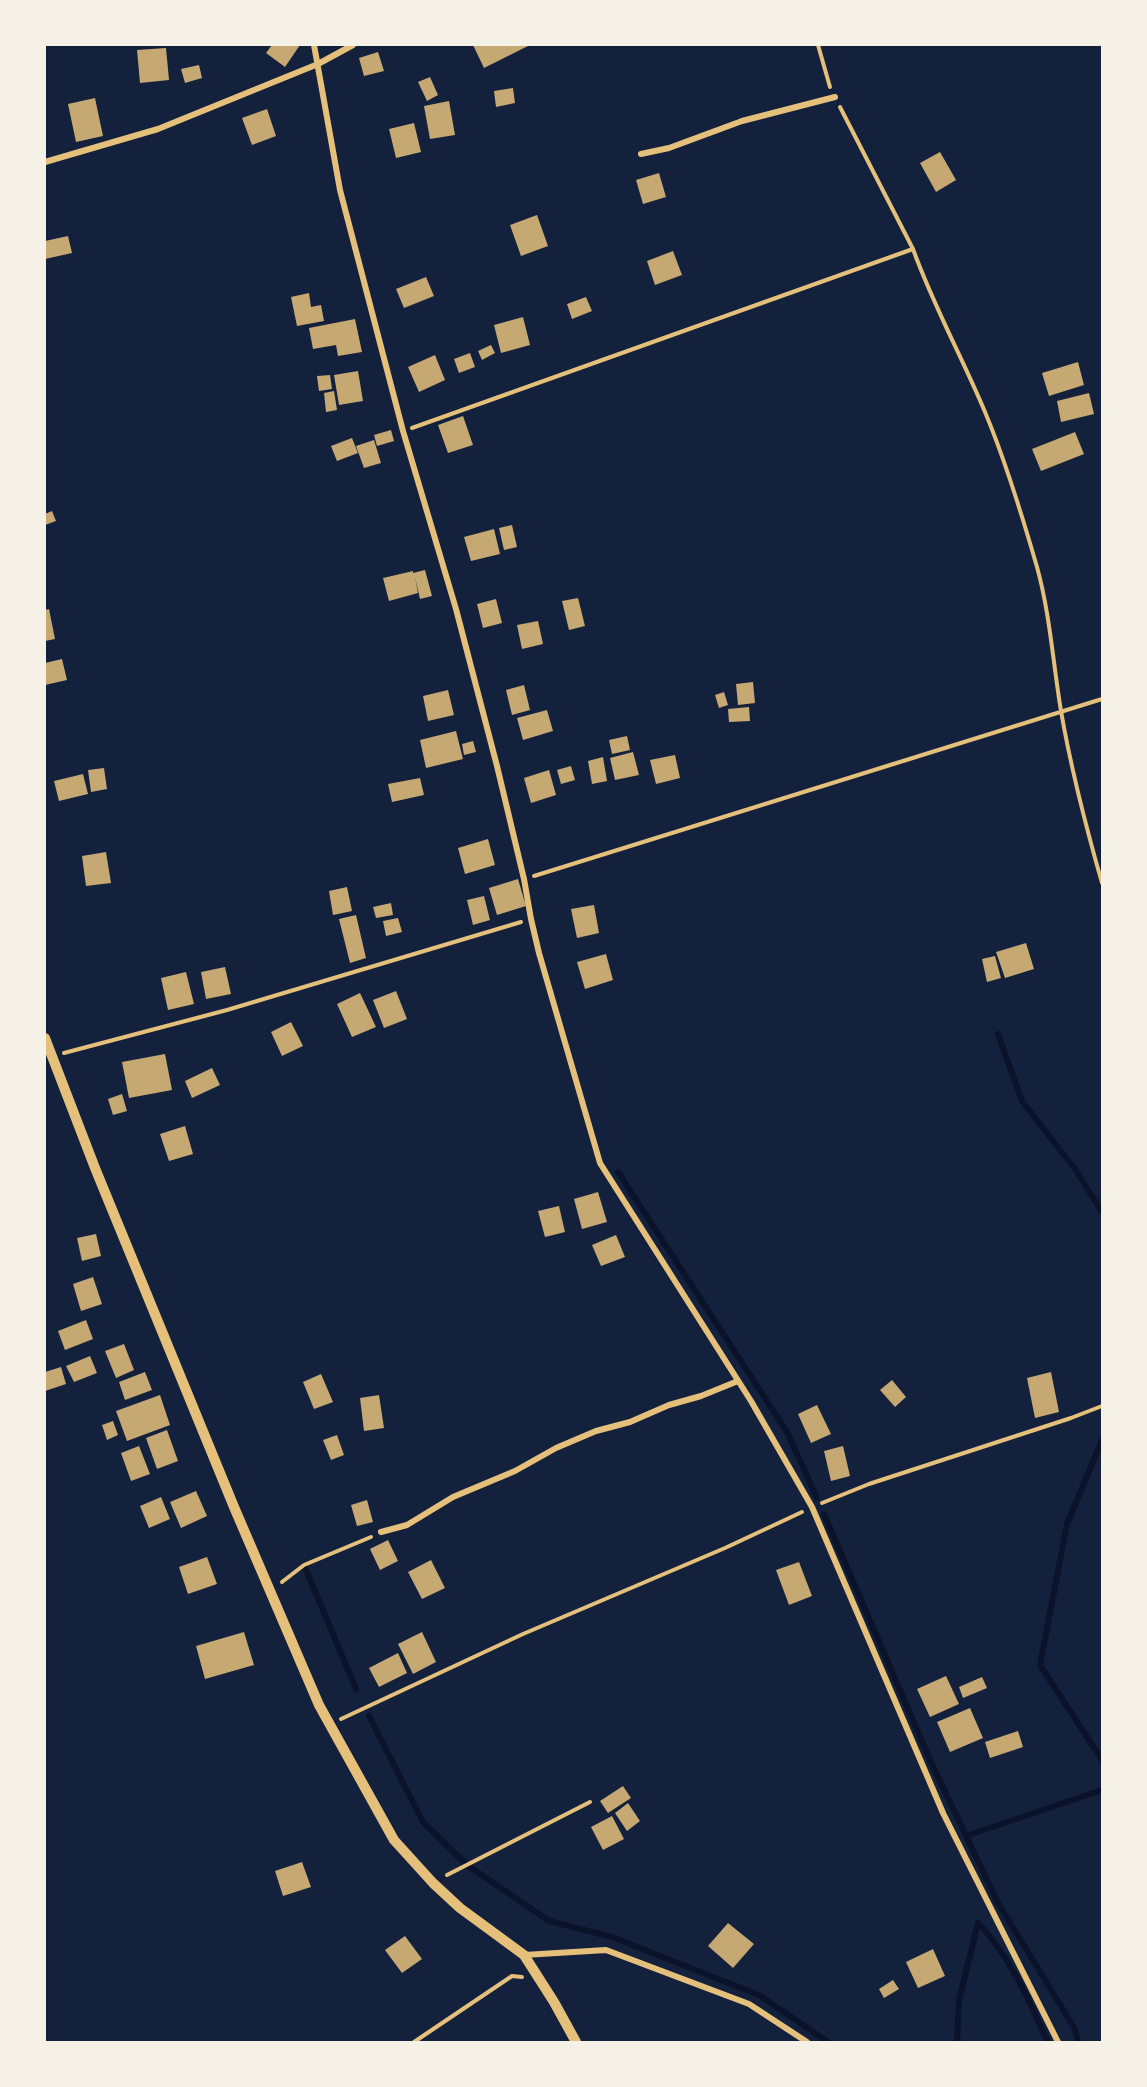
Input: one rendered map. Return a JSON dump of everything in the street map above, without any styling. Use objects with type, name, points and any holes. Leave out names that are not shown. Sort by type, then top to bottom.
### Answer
[{"type":"street","points":[[314,45],[340,190],[403,432],[456,609],[524,879],[531,919],[600,1163],[738,1381],[812,1507],[943,1813],[1058,2042]]},
{"type":"street","points":[[45,162],[158,129],[318,64],[353,45]]},
{"type":"street","points":[[641,154],[669,148],[742,121],[835,97]]},
{"type":"street","points":[[45,1038],[95,1168],[270,1592],[330,1724],[394,1840],[433,1883],[460,1908],[524,1955],[576,2042]]},
{"type":"street","points":[[381,1532],[407,1524],[453,1497],[515,1471],[556,1448],[596,1431],[630,1422],[669,1405],[702,1396],[738,1381]]},
{"type":"street","points":[[524,1955],[606,1950],[749,2004],[807,2042]]},
{"type":"path","points":[[818,45],[829,86],[914,249],[943,321],[985,412],[1014,491],[1038,570],[1061,711],[1102,883]]},
{"type":"path","points":[[403,432],[914,249]]},
{"type":"path","points":[[524,879],[1102,699]]},
{"type":"path","points":[[52,1056],[227,1010],[531,919]]},
{"type":"path","points":[[330,1724],[364,1706],[375,1703],[523,1634],[725,1548],[812,1507],[869,1484],[1102,1406]]},
{"type":"path","points":[[270,1592],[304,1565],[381,1532]]},
{"type":"path","points":[[433,1883],[590,1802]]},
{"type":"path","points":[[414,2042],[512,1976],[527,1977]]},
{"type":"building","points":[[272,45],[300,45],[285,67],[266,53]]},
{"type":"building","points":[[473,45],[530,45],[484,68]]},
{"type":"building","points":[[166,48],[169,80],[140,83],[137,50]]},
{"type":"building","points":[[378,52],[384,71],[364,76],[359,58]]},
{"type":"building","points":[[199,65],[202,78],[185,83],[181,69]]},
{"type":"building","points":[[430,77],[438,95],[427,101],[418,82]]},
{"type":"building","points":[[513,88],[515,103],[496,107],[494,91]]},
{"type":"building","points":[[95,98],[103,136],[76,142],[68,104]]},
{"type":"building","points":[[449,101],[455,135],[430,139],[424,106]]},
{"type":"building","points":[[267,109],[276,136],[252,145],[242,118]]},
{"type":"building","points":[[414,123],[421,152],[396,158],[389,129]]},
{"type":"building","points":[[940,152],[956,180],[936,192],[920,163]]},
{"type":"building","points":[[659,173],[666,197],[643,204],[636,180]]},
{"type":"building","points":[[537,215],[548,246],[521,256],[510,225]]},
{"type":"building","points":[[68,236],[72,253],[45,259],[45,241]]},
{"type":"building","points":[[673,251],[682,275],[655,285],[647,261]]},
{"type":"building","points":[[426,277],[434,296],[404,308],[396,289]]},
{"type":"building","points":[[309,293],[311,307],[321,305],[324,321],[297,326],[291,297]]},
{"type":"building","points":[[586,297],[592,311],[572,319],[567,304]]},
{"type":"building","points":[[523,317],[530,345],[501,353],[494,325]]},
{"type":"building","points":[[355,319],[362,352],[338,356],[336,345],[313,349],[309,328]]},
{"type":"building","points":[[491,345],[495,353],[482,360],[478,351]]},
{"type":"building","points":[[470,353],[475,367],[459,373],[454,359]]},
{"type":"building","points":[[435,355],[445,380],[419,392],[408,367]]},
{"type":"building","points":[[1078,362],[1084,385],[1049,396],[1042,373]]},
{"type":"building","points":[[358,371],[363,401],[339,405],[334,375]]},
{"type":"building","points":[[330,375],[332,389],[319,391],[317,376]]},
{"type":"building","points":[[334,391],[337,410],[326,412],[324,393]]},
{"type":"building","points":[[1089,393],[1094,414],[1061,422],[1057,401]]},
{"type":"building","points":[[463,416],[473,445],[448,453],[438,425]]},
{"type":"building","points":[[391,430],[394,441],[377,446],[374,435]]},
{"type":"building","points":[[1075,432],[1084,454],[1041,471],[1032,449]]},
{"type":"building","points":[[352,438],[358,453],[337,461],[331,446]]},
{"type":"building","points":[[374,440],[381,463],[364,468],[356,446]]},
{"type":"building","points":[[52,511],[56,521],[45,525],[45,514]]},
{"type":"building","points":[[512,525],[517,547],[504,550],[499,528]]},
{"type":"building","points":[[494,529],[500,554],[471,561],[464,537]]},
{"type":"building","points":[[425,570],[432,596],[420,599],[415,577],[418,593],[389,601],[383,578]]},
{"type":"building","points":[[578,598],[585,626],[569,630],[562,601]]},
{"type":"building","points":[[496,599],[502,623],[483,628],[477,604]]},
{"type":"building","points":[[49,609],[55,639],[45,641],[45,610]]},
{"type":"building","points":[[538,621],[543,644],[522,649],[517,625]]},
{"type":"building","points":[[62,659],[67,680],[45,685],[45,663]]},
{"type":"building","points":[[753,682],[755,703],[738,705],[736,684]]},
{"type":"building","points":[[524,685],[530,710],[512,715],[506,690]]},
{"type":"building","points":[[448,690],[454,715],[428,721],[423,696]]},
{"type":"building","points":[[724,692],[728,705],[719,708],[715,695]]},
{"type":"building","points":[[749,707],[750,721],[729,722],[728,709]]},
{"type":"building","points":[[547,710],[553,731],[523,740],[517,718]]},
{"type":"building","points":[[456,731],[463,759],[426,768],[420,740]]},
{"type":"building","points":[[627,736],[630,750],[612,754],[609,740]]},
{"type":"building","points":[[473,741],[476,752],[464,755],[462,744]]},
{"type":"building","points":[[633,752],[639,775],[615,780],[610,758]]},
{"type":"building","points":[[675,755],[680,778],[656,784],[650,760]]},
{"type":"building","points":[[603,757],[607,781],[592,784],[588,761]]},
{"type":"building","points":[[571,766],[575,780],[561,784],[557,770]]},
{"type":"building","points":[[104,768],[107,789],[91,792],[88,770]]},
{"type":"building","points":[[549,770],[556,795],[531,803],[524,778]]},
{"type":"building","points":[[83,774],[88,794],[59,801],[54,781]]},
{"type":"building","points":[[420,778],[424,795],[392,802],[388,784]]},
{"type":"building","points":[[488,839],[495,865],[465,874],[458,848]]},
{"type":"building","points":[[106,852],[111,883],[86,886],[82,856]]},
{"type":"building","points":[[518,879],[526,906],[497,915],[489,888]]},
{"type":"building","points":[[347,887],[352,911],[333,915],[329,891]]},
{"type":"building","points":[[484,896],[490,920],[473,925],[467,900]]},
{"type":"building","points":[[391,903],[393,915],[376,918],[373,907]]},
{"type":"building","points":[[594,905],[599,933],[577,938],[571,909]]},
{"type":"building","points":[[356,915],[366,958],[350,963],[339,919]]},
{"type":"building","points":[[398,918],[402,932],[386,936],[383,921]]},
{"type":"building","points":[[1026,943],[1034,969],[1005,978],[996,952]]},
{"type":"building","points":[[606,954],[613,980],[585,989],[577,962]]},
{"type":"building","points":[[995,956],[1001,978],[987,982],[982,959]]},
{"type":"building","points":[[225,967],[231,994],[206,999],[201,972]]},
{"type":"building","points":[[186,972],[194,1004],[168,1010],[161,978]]},
{"type":"building","points":[[396,991],[407,1019],[384,1028],[373,1000]]},
{"type":"building","points":[[360,993],[376,1027],[352,1037],[337,1004]]},
{"type":"building","points":[[291,1022],[303,1046],[282,1056],[271,1032]]},
{"type":"building","points":[[165,1054],[172,1090],[129,1098],[122,1062]]},
{"type":"building","points":[[212,1068],[220,1085],[192,1098],[185,1081]]},
{"type":"building","points":[[122,1094],[127,1111],[113,1115],[108,1099]]},
{"type":"building","points":[[185,1126],[193,1154],[169,1161],[160,1134]]},
{"type":"building","points":[[598,1192],[607,1222],[582,1229],[574,1199]]},
{"type":"building","points":[[559,1206],[565,1232],[545,1237],[538,1211]]},
{"type":"building","points":[[96,1234],[101,1256],[82,1261],[77,1238]]},
{"type":"building","points":[[616,1235],[625,1257],[601,1266],[592,1245]]},
{"type":"building","points":[[93,1277],[102,1304],[81,1311],[73,1284]]},
{"type":"building","points":[[86,1320],[93,1339],[65,1350],[58,1331]]},
{"type":"building","points":[[124,1344],[134,1370],[116,1378],[105,1351]]},
{"type":"building","points":[[90,1356],[97,1373],[74,1382],[66,1366]]},
{"type":"building","points":[[61,1367],[66,1384],[45,1391],[45,1372]]},
{"type":"building","points":[[145,1372],[152,1390],[125,1400],[119,1382]]},
{"type":"building","points":[[1051,1372],[1059,1412],[1035,1418],[1027,1378]]},
{"type":"building","points":[[321,1374],[333,1402],[314,1409],[303,1382]]},
{"type":"building","points":[[892,1380],[906,1397],[895,1407],[880,1390]]},
{"type":"building","points":[[160,1395],[170,1425],[127,1441],[116,1411]]},
{"type":"building","points":[[379,1395],[384,1428],[364,1431],[360,1398]]},
{"type":"building","points":[[817,1405],[831,1434],[811,1443],[798,1414]]},
{"type":"building","points":[[113,1421],[118,1435],[107,1440],[102,1425]]},
{"type":"building","points":[[167,1430],[178,1461],[157,1469],[146,1438]]},
{"type":"building","points":[[337,1435],[344,1455],[331,1460],[323,1440]]},
{"type":"building","points":[[139,1446],[150,1474],[131,1481],[121,1453]]},
{"type":"building","points":[[843,1446],[850,1476],[831,1481],[824,1451]]},
{"type":"building","points":[[196,1491],[207,1516],[181,1528],[170,1502]]},
{"type":"building","points":[[161,1497],[170,1519],[149,1528],[140,1506]]},
{"type":"building","points":[[367,1500],[373,1522],[357,1526],[351,1505]]},
{"type":"building","points":[[388,1540],[398,1561],[380,1570],[370,1549]]},
{"type":"building","points":[[207,1557],[217,1584],[188,1594],[179,1567]]},
{"type":"building","points":[[431,1560],[445,1588],[422,1599],[408,1572]]},
{"type":"building","points":[[799,1562],[812,1596],[789,1605],[776,1570]]},
{"type":"building","points":[[244,1632],[254,1665],[205,1679],[196,1646]]},
{"type":"building","points":[[422,1632],[436,1662],[413,1674],[398,1644]]},
{"type":"building","points":[[398,1653],[407,1673],[379,1687],[369,1668]]},
{"type":"building","points":[[946,1676],[959,1704],[930,1717],[917,1689]]},
{"type":"building","points":[[982,1677],[987,1688],[963,1698],[959,1687]]},
{"type":"building","points":[[970,1708],[983,1738],[950,1752],[937,1722]]},
{"type":"building","points":[[1018,1731],[1023,1747],[990,1758],[985,1742]]},
{"type":"building","points":[[623,1786],[631,1798],[608,1813],[600,1801]]},
{"type":"building","points":[[628,1803],[640,1821],[627,1831],[615,1813]]},
{"type":"building","points":[[612,1816],[624,1839],[603,1850],[591,1827]]},
{"type":"building","points":[[302,1862],[311,1887],[283,1896],[275,1871]]},
{"type":"building","points":[[728,1923],[754,1944],[733,1968],[708,1946]]},
{"type":"building","points":[[405,1936],[422,1959],[402,1973],[385,1950]]},
{"type":"building","points":[[933,1949],[945,1976],[918,1988],[906,1962]]},
{"type":"building","points":[[893,1980],[899,1989],[884,1998],[879,1989]]},
{"type":"waterway","points":[[998,1034],[1022,1101],[1075,1169],[1102,1212]]},
{"type":"waterway","points":[[618,1172],[787,1432],[817,1498]]},
{"type":"waterway","points":[[1102,1440],[1067,1524],[1040,1665],[1102,1760]]},
{"type":"waterway","points":[[824,1514],[931,1762],[998,1903],[1075,2029],[1078,2042]]},
{"type":"waterway","points":[[304,1565],[356,1689]]},
{"type":"waterway","points":[[369,1716],[423,1822],[467,1865],[549,1921],[612,1937],[759,1995],[828,2042]]},
{"type":"waterway","points":[[966,1836],[1102,1790]]},
{"type":"waterway","points":[[978,1923],[1009,1964],[1048,2042]]},
{"type":"waterway","points":[[957,2042],[959,2000],[978,1923]]}]
